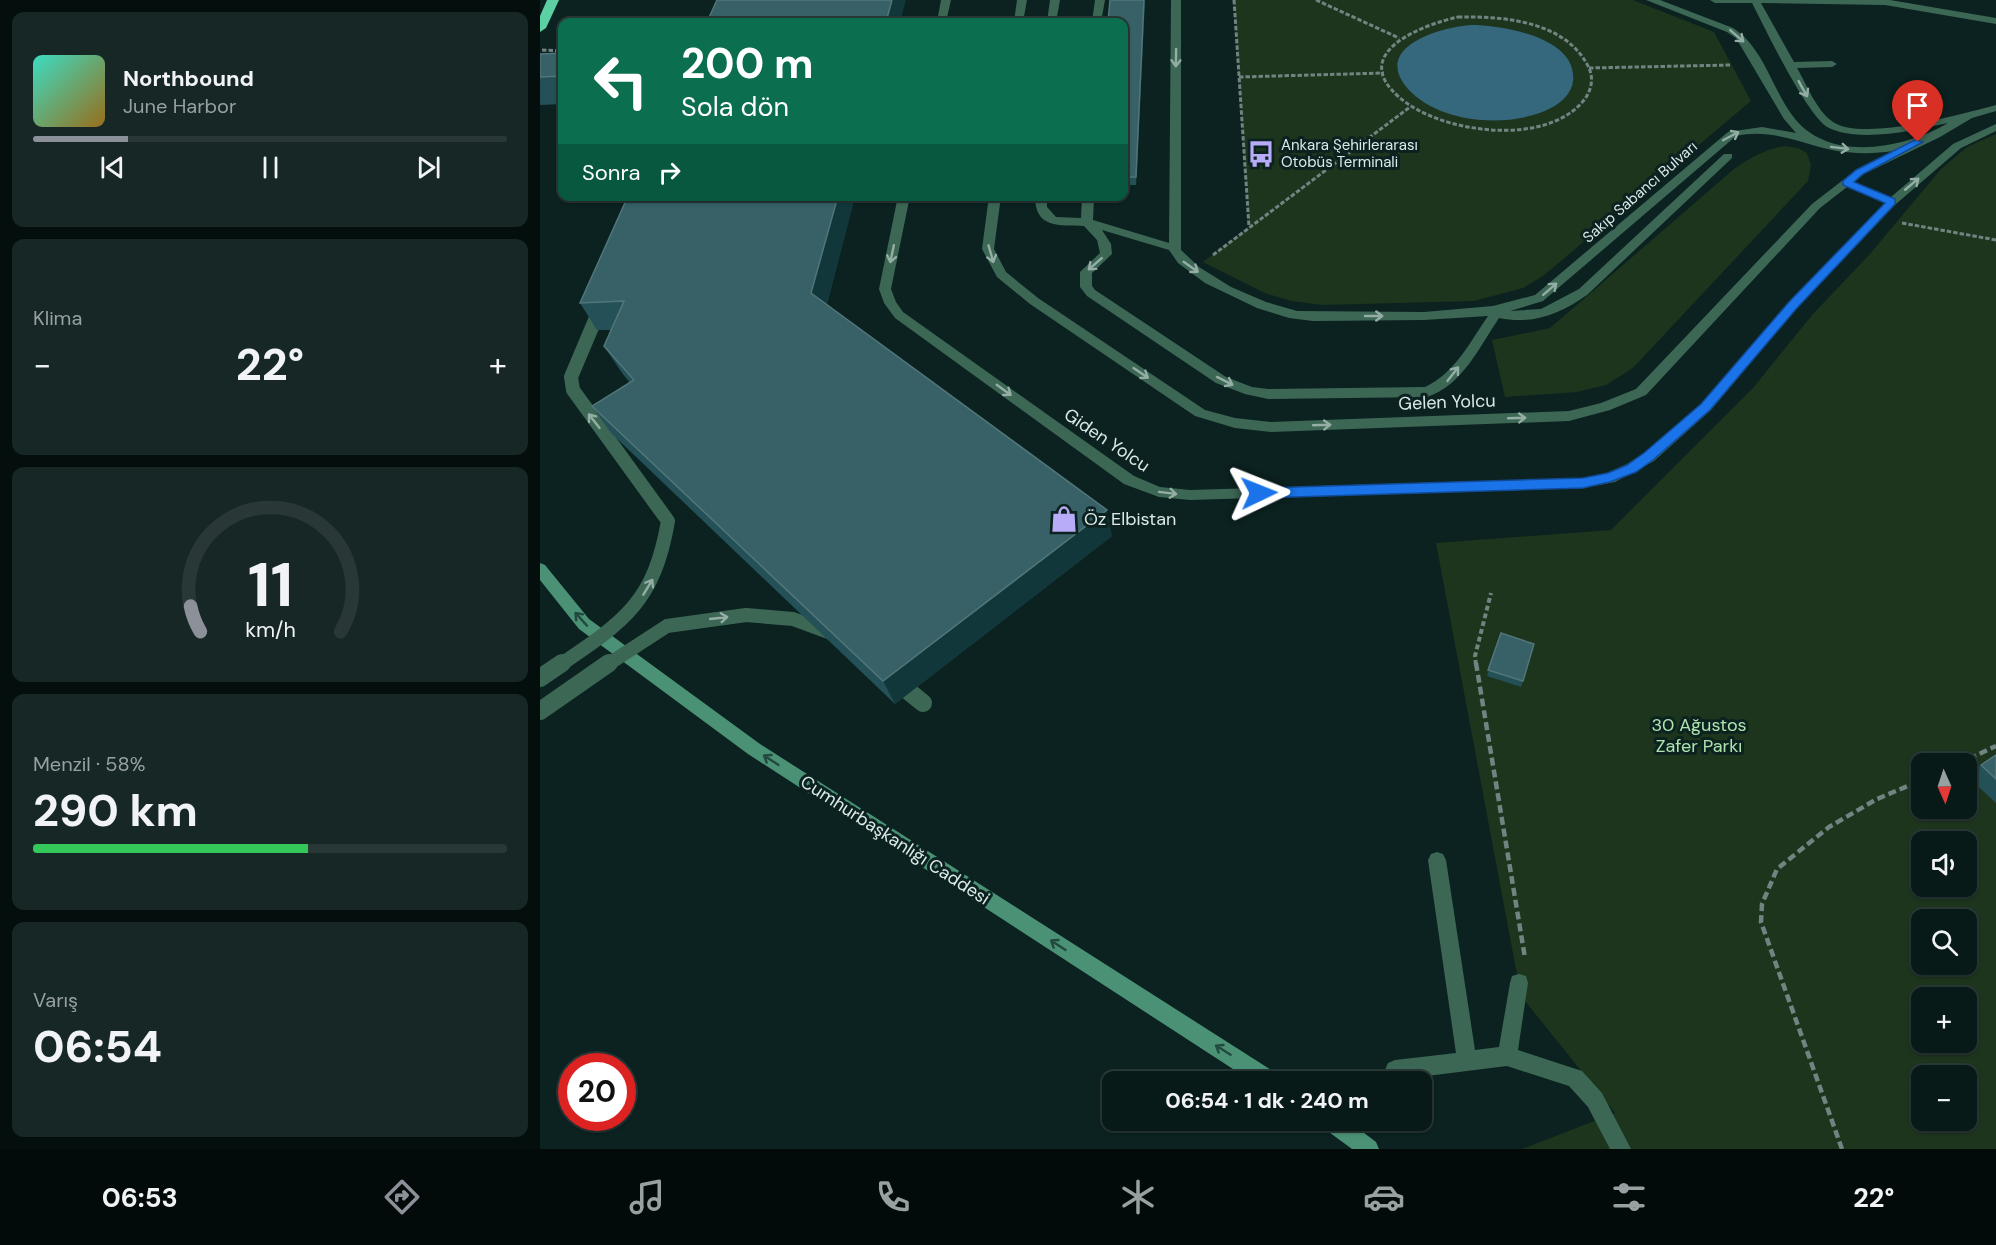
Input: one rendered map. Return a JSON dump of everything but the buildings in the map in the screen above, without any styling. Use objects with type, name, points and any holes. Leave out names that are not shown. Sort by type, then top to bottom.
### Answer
[{"type":"highway","points":[[540,28],[553,0]]},
{"type":"main road","name":"Cumhurbaşkanlığı Caddesi","points":[[540,569],[584,624],[754,749],[1255,1071]]},
{"type":"main road","points":[[1344,1131],[1369,1149]]},
{"type":"lane","points":[[942,18],[946,0]]},
{"type":"lane","points":[[1019,18],[1022,0]]},
{"type":"lane","points":[[1053,18],[1055,0]]},
{"type":"lane","points":[[1098,18],[1100,0]]},
{"type":"lane","points":[[1176,0],[1174,248],[1177,256],[1192,269],[1249,301],[1291,315],[1446,316],[1496,312],[1514,316],[1540,316],[1566,304],[1583,292],[1728,156]]},
{"type":"lane","name":"Sakıp Sabancı Bulvarı","points":[[1651,0],[1730,30],[1744,42],[1790,121],[1812,141]]},
{"type":"lane","points":[[1715,0],[1881,0],[1996,21]]},
{"type":"lane","name":"Sakıp Sabancı Bulvarı","points":[[1755,1],[1816,112],[1836,127],[1882,129],[1967,117],[1996,108]]},
{"type":"lane","points":[[1790,65],[1832,64]]},
{"type":"lane","name":"Sakıp Sabancı Bulvarı","points":[[1496,312],[1539,298],[1731,134],[1756,130],[1772,131],[1836,148],[1866,150],[1918,142],[1967,117]]},
{"type":"lane","name":"Giden Yolcu","points":[[903,201],[885,290],[890,303],[899,315],[1129,480],[1159,492],[1190,495],[1583,483],[1610,478],[1649,457],[1706,407],[1793,305],[1892,202],[1957,146],[1996,127]]},
{"type":"lane","name":"Gelen Yolcu","points":[[994,201],[987,249],[1001,274],[1017,288],[1200,413],[1245,426],[1270,427],[1569,416],[1600,410],[1641,392],[1816,206],[1860,172],[1918,142]]},
{"type":"lane","points":[[1846,183],[1892,202]]},
{"type":"lane","points":[[1041,201],[1045,215],[1053,220],[1088,222],[1174,248]]},
{"type":"lane","points":[[1088,201],[1088,222],[1102,237],[1107,248],[1106,254],[1086,272],[1086,286],[1091,293],[1221,380],[1250,391],[1268,394],[1427,392],[1440,387],[1454,374],[1496,312]]},
{"type":"lane","points":[[540,678],[617,625],[631,612],[651,586],[665,547],[668,521],[573,390],[571,377],[608,292]]},
{"type":"lane","points":[[540,711],[667,626],[746,615],[793,619],[840,636],[849,644]]},
{"type":"lane","points":[[886,674],[923,703]]},
{"type":"lane","points":[[1437,860],[1467,1061]]},
{"type":"lane","points":[[1507,1056],[1519,983]]},
{"type":"lane","points":[[1395,1070],[1507,1056],[1575,1078],[1595,1100],[1621,1149]]},
{"type":"path","points":[[1234,0],[1249,227]]},
{"type":"path","points":[[1316,0],[1399,38]]},
{"type":"path","points":[[1476,17],[1505,19],[1536,26],[1560,37],[1576,50],[1589,68],[1591,86],[1584,100],[1563,116],[1534,126],[1491,130],[1464,127],[1434,119],[1410,107],[1392,91],[1384,74],[1383,61],[1387,51],[1399,38],[1424,25],[1449,19],[1476,17]]},
{"type":"path","points":[[540,50],[558,51]]},
{"type":"path","points":[[1589,68],[1756,65]]},
{"type":"path","points":[[1239,77],[1384,74]]},
{"type":"path","points":[[1192,269],[1410,107]]},
{"type":"path","points":[[1875,219],[1996,240]]},
{"type":"path","points":[[1491,593],[1475,656],[1527,971],[1519,983]]},
{"type":"path","points":[[1977,755],[1996,746]]},
{"type":"path","points":[[1842,1149],[1761,922],[1762,904],[1777,869],[1829,827],[1877,799],[1911,785]]},
{"type":"green space","points":[[1234,0],[1633,0],[1714,32],[1751,101],[1543,276],[1523,288],[1474,301],[1322,305],[1292,301],[1267,294],[1203,262],[1249,227]]},
{"type":"green space","name":"30 Ağustos Zafer Parkı","points":[[1996,134],[1996,1149],[1522,1149],[1615,1113],[1521,996],[1436,543],[1611,530],[1753,388],[1812,315],[1869,255],[1941,169],[1967,147]]},
{"type":"green space","points":[[1784,146],[1798,148],[1807,153],[1811,165],[1808,181],[1633,368],[1606,385],[1577,392],[1505,397],[1492,340],[1550,328],[1734,169],[1758,155]]},
{"type":"water","points":[[1471,25],[1518,31],[1551,44],[1563,54],[1571,66],[1573,81],[1568,93],[1555,106],[1534,115],[1516,119],[1476,120],[1438,110],[1422,101],[1408,89],[1399,74],[1398,62],[1404,51],[1414,42],[1428,35]]},
{"type":"place","name":"Ankara Şehirlerarası Otobüs Terminali","points":[[1261,154]]},
{"type":"place","name":"Öz Elbistan","points":[[1064,519]]},
{"type":"route","points":[[1259,493],[1583,483],[1610,478],[1632,468],[1649,457],[1706,407],[1793,305],[1892,202],[1846,183],[1860,172],[1918,142]]}]
